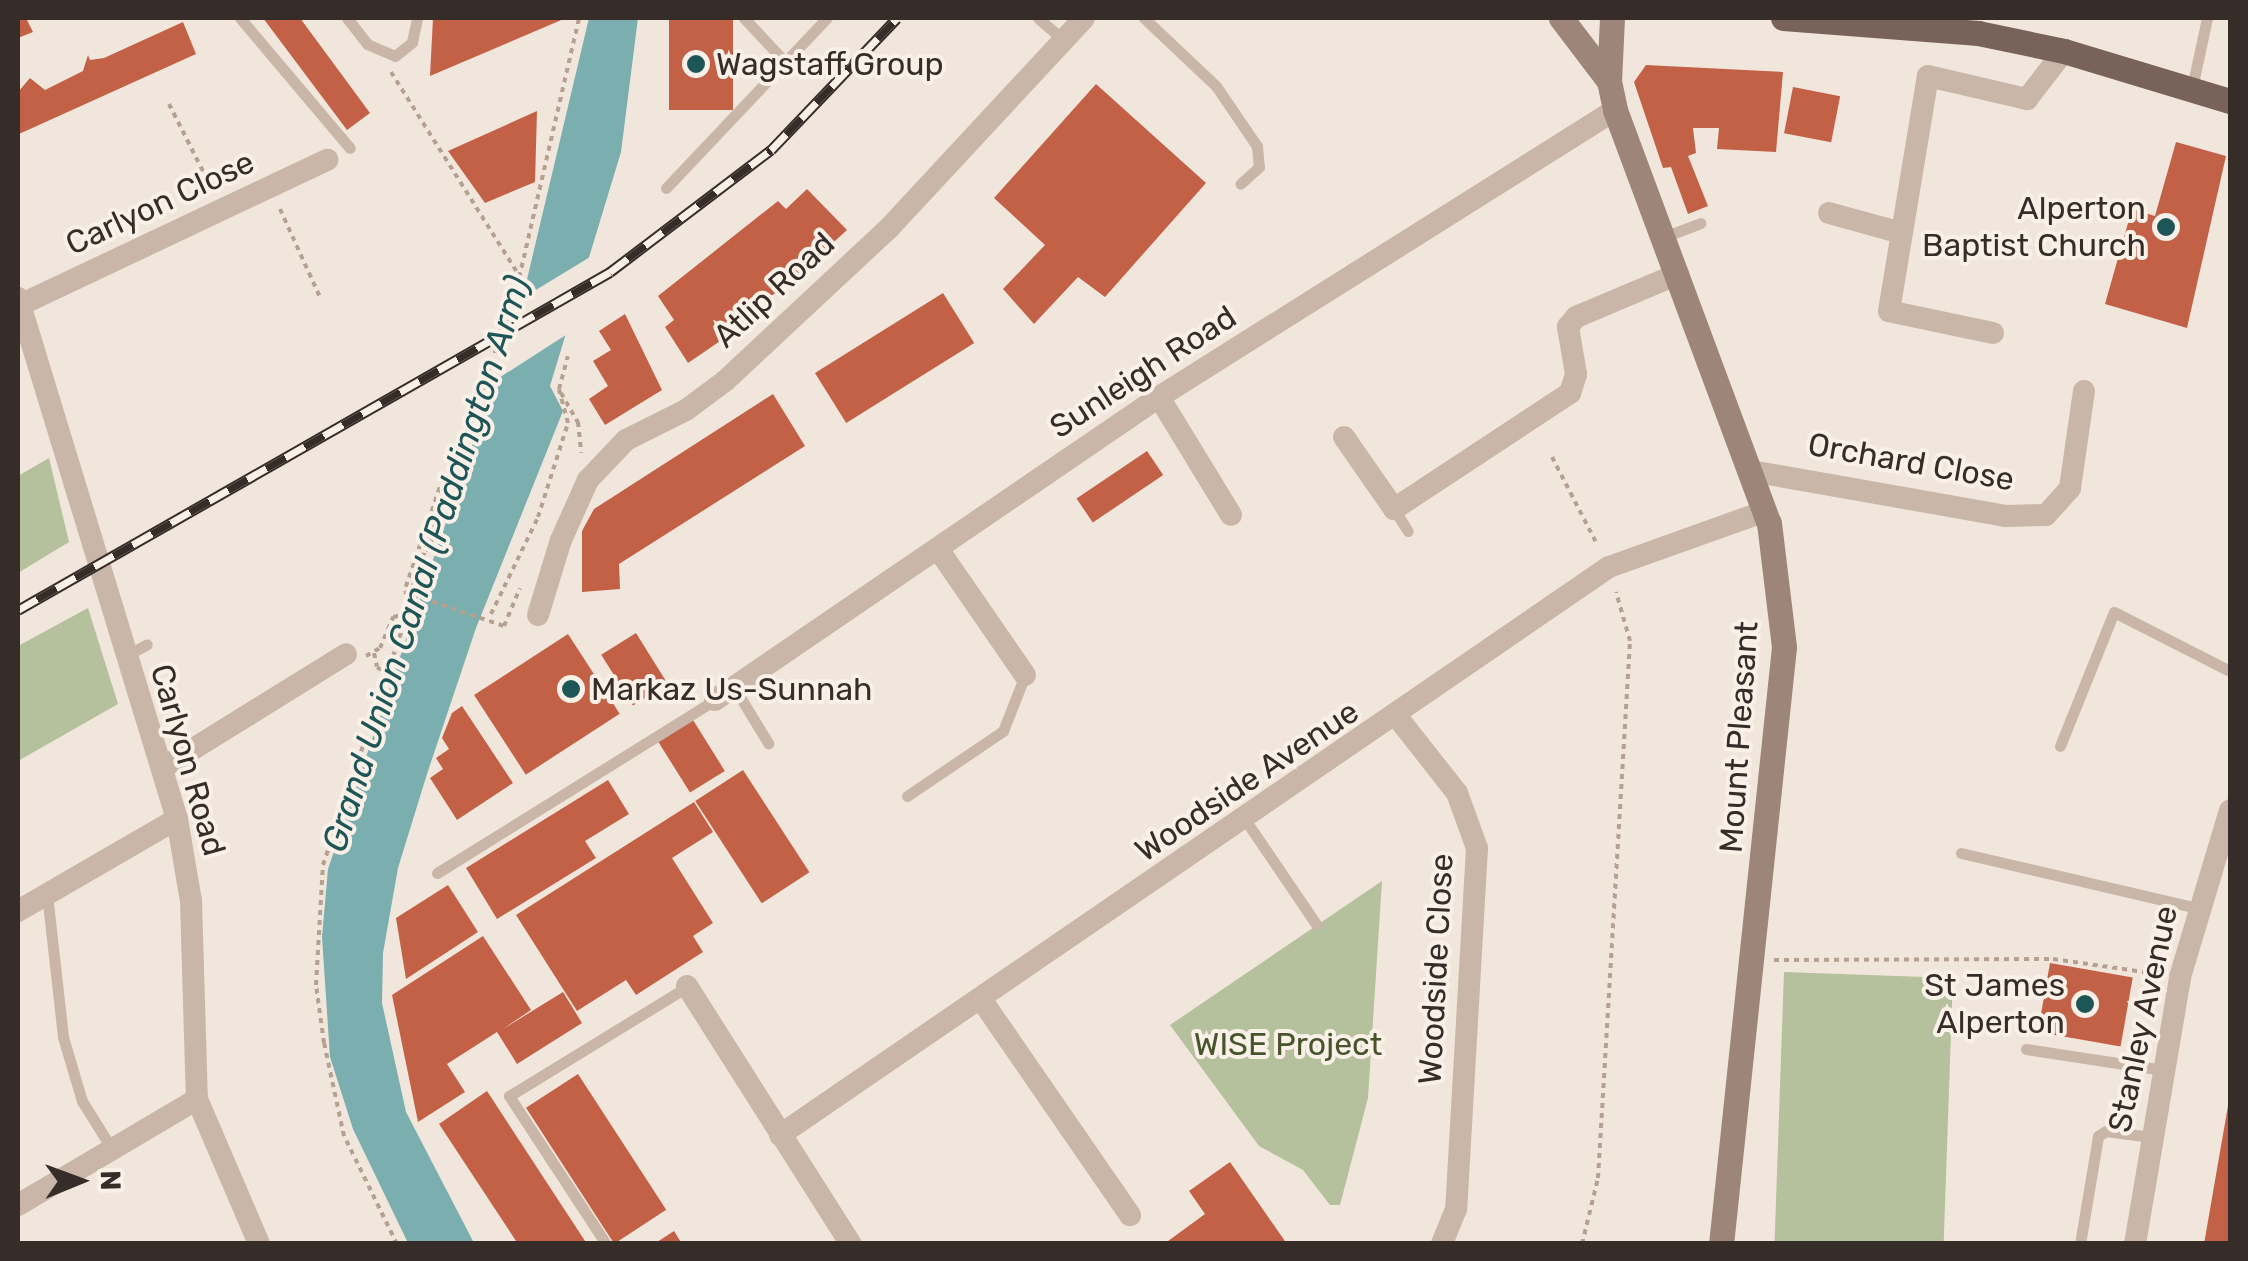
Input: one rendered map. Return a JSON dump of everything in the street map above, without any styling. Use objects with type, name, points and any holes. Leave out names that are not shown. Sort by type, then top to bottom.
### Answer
[{"type":"main road","points":[[1783,18],[1926,22],[2064,51],[2230,101]]},
{"type":"street","name":"Atlip Road","points":[[538,615],[588,480],[626,440],[686,410],[725,380],[890,226],[1084,18]]},
{"type":"street","name":"Mount Pleasant","points":[[1561,18],[1609,82]]},
{"type":"street","name":"Mount Pleasant","points":[[1612,18],[1609,82],[1615,110],[1765,511],[1784,647],[1754,960],[1721,1244]]},
{"type":"street","points":[[1994,333],[1889,312],[1898,232],[1928,76],[2027,100],[2064,51]]},
{"type":"street","name":"Sunleigh Road","points":[[724,693],[1159,397],[1615,110]]},
{"type":"street","name":"Carlyon Close","points":[[19,301],[327,160]]},
{"type":"street","points":[[1829,214],[1898,232]]},
{"type":"street","points":[[1344,438],[1394,508],[1570,393],[1576,374],[1568,327],[1576,317],[1678,274]]},
{"type":"street","name":"Carlyon Road","points":[[19,301],[24,336],[178,819],[191,901],[197,1098],[259,1244]]},
{"type":"street","name":"Orchard Close","points":[[1751,472],[2005,516],[2046,515],[2070,488],[2084,390]]},
{"type":"street","points":[[1159,397],[1231,515]]},
{"type":"street","name":"Woodside Avenue","points":[[780,1135],[983,1002],[1398,718],[1608,568],[1765,511]]},
{"type":"street","points":[[938,549],[1024,675]]},
{"type":"street","points":[[164,767],[354,656]]},
{"type":"street","name":"Woodside Close","points":[[1398,718],[1457,792],[1478,848],[1456,1209],[1442,1244]]},
{"type":"street","name":"Stanley Avenue","points":[[2135,1244],[2180,978],[2230,810]]},
{"type":"street","points":[[18,911],[178,819]]},
{"type":"street","points":[[688,986],[852,1244]]},
{"type":"street","points":[[983,1002],[1130,1215]]},
{"type":"street","points":[[18,1206],[197,1098]]},
{"type":"lane","points":[[240,18],[350,148]]},
{"type":"lane","points":[[347,18],[376,49],[405,52],[416,18]]},
{"type":"lane","points":[[744,18],[787,64]]},
{"type":"lane","points":[[666,188],[827,18]]},
{"type":"lane","points":[[1038,18],[1063,40]]},
{"type":"lane","points":[[1144,18],[1216,86],[1258,146],[1258,167],[1240,184]]},
{"type":"lane","points":[[2192,88],[2207,18]]},
{"type":"lane","points":[[1664,237],[1700,224]]},
{"type":"lane","points":[[1394,508],[1408,531]]},
{"type":"lane","points":[[2060,746],[2114,612],[2230,670]]},
{"type":"lane","points":[[124,656],[146,644]]},
{"type":"lane","points":[[907,796],[1002,730],[1024,675]]},
{"type":"lane","points":[[437,873],[724,693],[768,743]]},
{"type":"lane","points":[[1246,821],[1316,924]]},
{"type":"lane","points":[[1961,853],[2198,908]]},
{"type":"lane","points":[[47,894],[63,1037],[82,1101],[112,1149]]},
{"type":"lane","points":[[606,1244],[509,1096],[688,986]]},
{"type":"lane","points":[[2026,1049],[2163,1070]]},
{"type":"lane","points":[[2080,1244],[2098,1136],[2152,1137]]},
{"type":"path","points":[[397,1244],[344,1136],[316,984],[323,865],[412,613],[520,276],[579,18]]},
{"type":"path","points":[[376,49],[520,276]]},
{"type":"path","points":[[170,104],[222,209]]},
{"type":"path","points":[[269,187],[320,297]]},
{"type":"path","points":[[491,614],[538,517],[568,423],[559,388],[568,356]]},
{"type":"path","points":[[559,388],[578,422],[588,480]]},
{"type":"path","points":[[1552,457],[1608,568],[1630,641],[1598,1178],[1582,1244]]},
{"type":"path","points":[[404,612],[420,566],[450,480],[443,478],[404,592],[504,626]]},
{"type":"path","points":[[389,676],[377,667],[374,654],[393,617],[412,613]]},
{"type":"path","points":[[354,656],[374,654]]},
{"type":"path","points":[[1754,960],[2053,959],[2180,978]]},
{"type":"green space","points":[[49,458],[69,542],[18,573],[18,476]]},
{"type":"green space","points":[[88,608],[118,704],[18,761],[18,646]]},
{"type":"green space","name":"WISE Project","points":[[1382,881],[1368,1098],[1340,1205],[1330,1205],[1303,1170],[1259,1146],[1170,1025]]},
{"type":"green space","points":[[1784,972],[1953,978],[1944,1244],[1775,1244]]},
{"type":"water","points":[[589,18],[638,18],[621,152],[550,386],[563,411],[476,628],[427,774],[398,868],[383,953],[382,1003],[406,1112],[474,1243],[408,1243],[353,1129],[330,1057],[322,937],[328,869],[524,292]]},
{"type":"pier","points":[[595,254],[572,331],[488,385],[516,302]]},
{"type":"building","points":[[18,18],[26,18],[33,32],[18,38]]},
{"type":"building","points":[[263,18],[300,18],[370,113],[347,130]]},
{"type":"building","points":[[433,18],[566,18],[430,76]]},
{"type":"building","name":"Wagstaff Group","points":[[669,18],[733,18],[733,110],[669,110]]},
{"type":"building","points":[[183,22],[196,54],[19,134],[18,92],[30,78],[45,90],[83,71],[88,55],[90,60],[104,58]]},
{"type":"building","points":[[1646,65],[1783,72],[1776,152],[1717,149],[1719,128],[1693,128],[1696,153],[1688,156],[1708,206],[1688,214],[1671,167],[1663,168],[1634,82]]},
{"type":"building","points":[[1096,84],[1206,183],[1105,297],[1078,277],[1034,324],[1003,289],[1045,245],[994,198]]},
{"type":"building","points":[[1793,87],[1840,96],[1831,142],[1784,133]]},
{"type":"building","points":[[537,111],[535,182],[485,203],[448,151]]},
{"type":"building","name":"Alperton Baptist Church","points":[[2176,142],[2226,156],[2187,328],[2105,304],[2132,209],[2155,216]]},
{"type":"building","points":[[807,189],[847,230],[780,291],[758,302],[764,311],[688,363],[665,327],[674,320],[658,296],[778,201],[786,209]]},
{"type":"building","points":[[943,293],[974,343],[846,423],[815,373]]},
{"type":"building","points":[[625,314],[662,390],[605,425],[589,399],[608,386],[593,361],[611,350],[599,331]]},
{"type":"building","points":[[773,394],[805,446],[619,564],[620,589],[582,592],[582,531],[594,509]]},
{"type":"building","points":[[1147,451],[1163,475],[1093,523],[1077,499]]},
{"type":"building","points":[[636,633],[668,684],[633,706],[601,655]]},
{"type":"building","points":[[568,634],[620,714],[526,775],[474,695]]},
{"type":"building","points":[[462,706],[513,783],[457,820],[430,778],[443,769],[436,758],[449,749],[442,738],[452,713]]},
{"type":"building","points":[[693,720],[725,771],[690,793],[658,742]]},
{"type":"building","points":[[743,770],[809,872],[762,903],[695,801]]},
{"type":"building","points":[[608,780],[629,814],[585,841],[596,858],[497,919],[466,868]]},
{"type":"building","points":[[694,802],[713,832],[672,858],[713,923],[693,936],[703,952],[636,995],[626,980],[577,1011],[516,915]]},
{"type":"building","points":[[448,885],[478,932],[406,979],[396,918]]},
{"type":"building","points":[[483,936],[531,1010],[503,1029],[563,992],[582,1023],[517,1064],[497,1032],[447,1064],[465,1092],[418,1122],[392,995]]},
{"type":"building","name":"St James Alperton","points":[[2050,963],[2133,978],[2121,1047],[2038,1032]]},
{"type":"building","points":[[578,1074],[666,1210],[614,1244],[526,1108]]},
{"type":"building","points":[[487,1091],[587,1244],[518,1244],[439,1124]]},
{"type":"building","points":[[2229,1100],[2230,1244],[2204,1244]]},
{"type":"building","points":[[1230,1162],[1287,1244],[1164,1244],[1205,1214],[1189,1191]]},
{"type":"building","points":[[674,1231],[682,1244],[654,1244]]},
{"type":"railway","points":[[18,610],[610,272],[771,150],[897,18]]},
{"type":"place","name":"Wagstaff Group","points":[[696,64]]},
{"type":"place","name":"Alperton Baptist Church","points":[[2166,227]]},
{"type":"place","name":"Markaz Us-Sunnah","points":[[571,689]]},
{"type":"place","name":"St James Alperton","points":[[2085,1004]]},
{"type":"water label","name":"Grand Union Canal (Paddington Arm)","points":[[426,564]]}]
